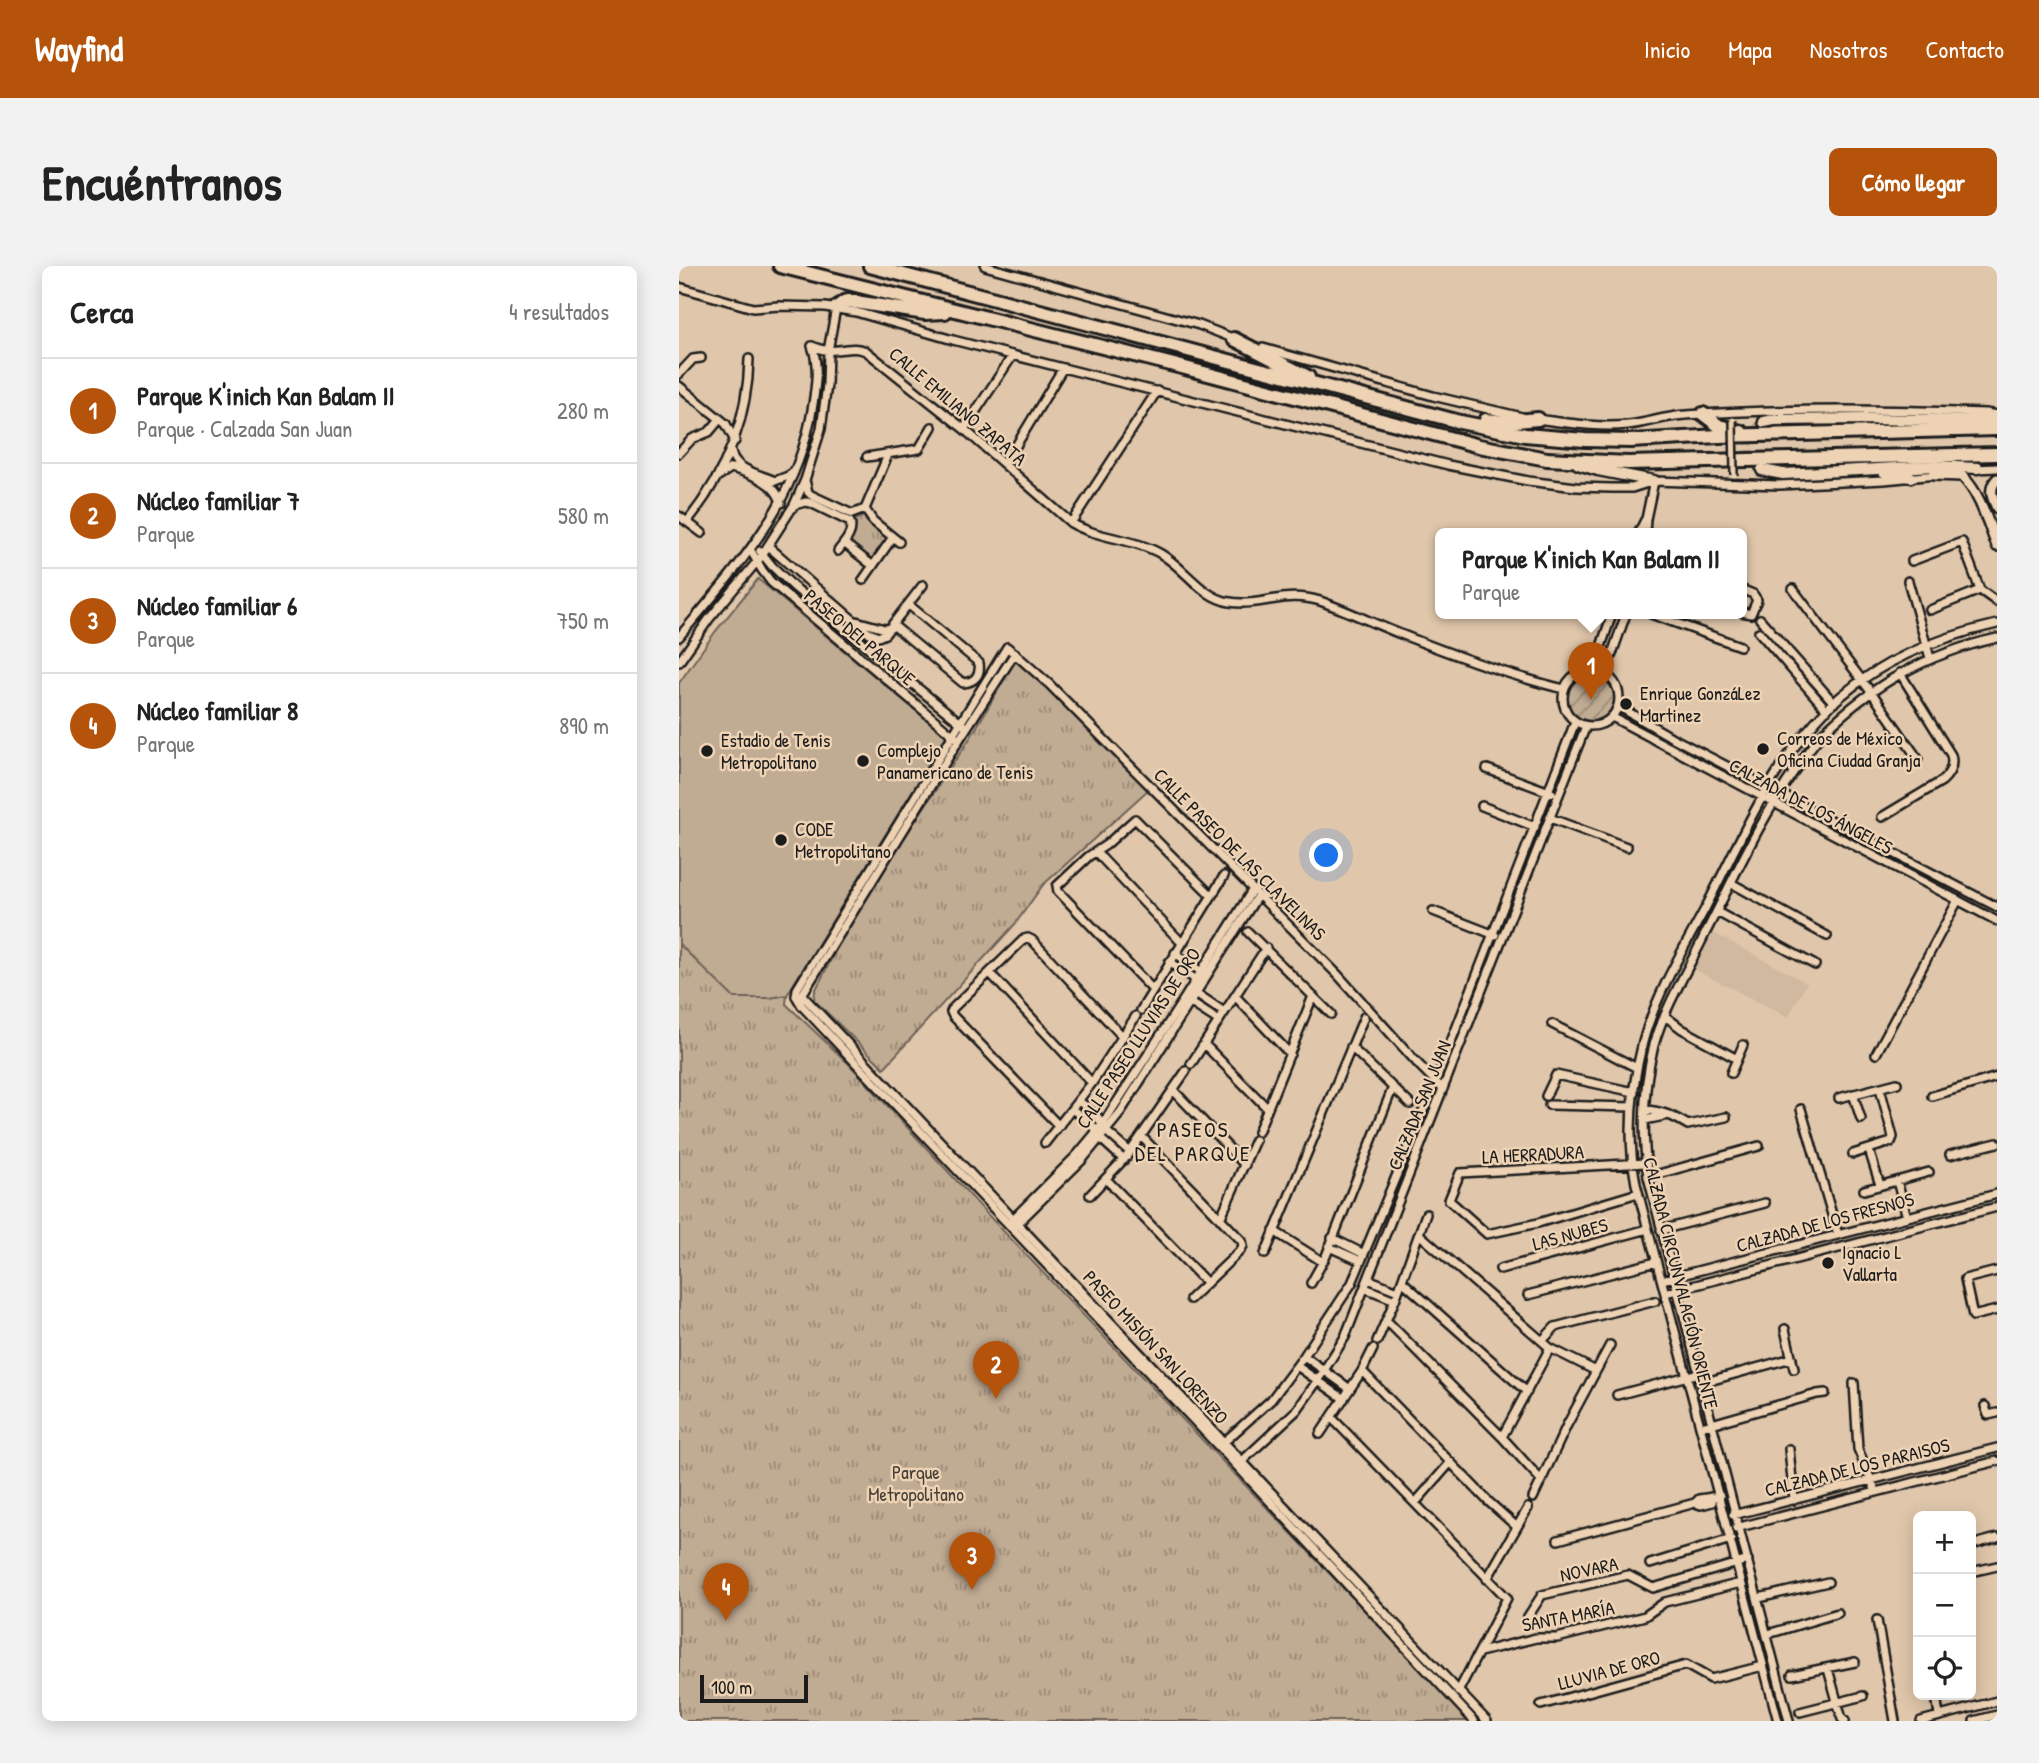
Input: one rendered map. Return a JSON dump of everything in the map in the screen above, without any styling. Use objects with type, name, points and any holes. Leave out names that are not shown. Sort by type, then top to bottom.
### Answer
[{"type":"highway","points":[[779,266],[1174,365],[1479,446],[1547,459],[1628,463],[1997,454]]},
{"type":"highway","points":[[870,266],[1459,422],[1525,435],[1632,441],[1997,429]]},
{"type":"highway","points":[[890,266],[910,277]]},
{"type":"highway","points":[[836,308],[849,301],[925,313],[956,311]]},
{"type":"highway","points":[[1234,339],[1323,386]]},
{"type":"highway","points":[[1370,398],[1392,398],[1493,421],[1538,419]]},
{"type":"highway","points":[[1703,414],[1719,426],[1755,436]]},
{"type":"main road","points":[[1764,422],[1867,419],[1997,421]]},
{"type":"main road","points":[[1568,460],[1598,470],[1654,481]]},
{"type":"main road","points":[[1762,470],[1783,474],[1935,466],[1978,468]]},
{"type":"main road","points":[[1859,470],[1911,477]]},
{"type":"street","points":[[985,266],[1199,325],[1285,356],[1433,396],[1576,425],[1615,426],[1703,414],[1895,410],[1997,415]]},
{"type":"street","points":[[679,287],[753,308],[836,308],[886,319],[953,340],[1448,465],[1576,487],[1632,488],[1654,481],[1779,485],[1884,480],[1997,468]]},
{"type":"street","points":[[679,662],[709,619],[760,558],[794,505],[819,436],[825,405],[828,351],[836,308]]},
{"type":"street","name":"CALLE EMILIANO ZAPATA","points":[[817,369],[812,346],[828,351],[858,347],[866,351],[964,429],[1071,523]]},
{"type":"street","points":[[964,429],[1013,355]]},
{"type":"street","points":[[679,374],[693,359],[701,358]]},
{"type":"street","points":[[687,522],[720,475],[731,451],[742,415],[749,359]]},
{"type":"street","points":[[1005,464],[1063,368]]},
{"type":"street","points":[[679,638],[753,547],[781,503],[807,434],[817,369],[828,371]]},
{"type":"street","points":[[679,386],[721,420],[731,432],[734,441]]},
{"type":"street","points":[[1157,391],[1071,523],[1082,529],[1159,553],[1220,600],[1232,603],[1284,596],[1307,598],[1534,682],[1564,689]]},
{"type":"street","points":[[679,453],[692,439],[709,432],[721,420],[735,420],[742,415]]},
{"type":"street","points":[[1733,420],[1734,475]]},
{"type":"street","points":[[867,457],[919,449],[932,427]]},
{"type":"street","points":[[807,434],[819,436]]},
{"type":"street","points":[[731,451],[733,460],[738,464],[775,481],[788,477],[795,471]]},
{"type":"street","points":[[851,518],[865,509],[888,455]]},
{"type":"street","points":[[720,475],[730,468],[751,476],[772,486],[781,503]]},
{"type":"street","points":[[1933,475],[1962,476],[1972,488],[1997,546]]},
{"type":"street","points":[[1997,479],[1991,489],[1997,508]]},
{"type":"street","points":[[805,480],[811,495],[851,518]]},
{"type":"street","points":[[1645,528],[1654,481]]},
{"type":"street","points":[[1979,503],[1983,495],[1992,497]]},
{"type":"street","points":[[794,505],[811,503],[851,518]]},
{"type":"street","points":[[863,580],[896,540],[873,521],[865,509]]},
{"type":"street","points":[[679,516],[702,533]]},
{"type":"street","points":[[838,551],[850,533],[851,518]]},
{"type":"street","points":[[1641,528],[1646,519]]},
{"type":"street","points":[[1912,561],[1962,542],[1980,590],[1997,602]]},
{"type":"street","points":[[844,543],[873,566]]},
{"type":"street","name":"PASEO DEL PARQUE","points":[[768,546],[867,632],[877,637],[892,627]]},
{"type":"street","name":"PASEO DEL PARQUE","points":[[753,547],[760,558],[762,570],[771,582],[956,738]]},
{"type":"street","name":"PASEO DEL PARQUE","points":[[760,558],[963,726]]},
{"type":"street","points":[[1908,581],[1930,658]]},
{"type":"street","points":[[909,605],[979,663],[980,673],[977,677],[963,683],[892,627],[923,585]]},
{"type":"street","points":[[1793,589],[1918,759]]},
{"type":"street","points":[[1930,610],[1980,590]]},
{"type":"street","points":[[1747,592],[1757,600],[1751,614],[1747,613]]},
{"type":"street","points":[[1593,670],[1610,619]]},
{"type":"street","points":[[1605,674],[1624,619]]},
{"type":"street","points":[[1665,619],[1740,646]]},
{"type":"street","points":[[1760,619],[1834,703]]},
{"type":"street","name":"CALZADA CIRCUNVALACIÓN ORIENTE","points":[[1778,1721],[1725,1517],[1716,1499],[1701,1427],[1638,1193],[1632,1164],[1632,1107],[1637,1068],[1654,1011],[1678,962],[1768,787],[1809,728],[1862,680],[1896,659],[1927,644],[1997,624]]},
{"type":"street","points":[[1759,632],[1827,710]]},
{"type":"street","name":"CALZADA CIRCUNVALACIÓN ORIENTE","points":[[1789,1721],[1648,1177],[1645,1110],[1649,1069],[1663,1020],[1731,883],[1778,793],[1820,736],[1871,692],[1900,673],[1930,658],[1997,638]]},
{"type":"street","points":[[853,652],[860,642]]},
{"type":"street","name":"CALLE PASEO DE LAS CLAVELINAS","points":[[963,726],[1007,647],[1049,684],[1338,975],[1443,1089]]},
{"type":"street","points":[[799,996],[797,989],[885,848],[963,726],[1015,653]]},
{"type":"street","points":[[1593,670],[1605,674],[1617,688],[1618,706],[1612,717],[1603,724],[1585,726],[1575,722],[1564,708],[1564,689],[1579,673],[1593,670]]},
{"type":"street","points":[[1882,817],[1942,781],[1952,766],[1951,755],[1900,673]]},
{"type":"street","name":"CALZADA DE LOS ÁNGELES","points":[[1618,706],[1671,737],[1997,907]]},
{"type":"street","name":"CALZADA DE LOS ÁNGELES","points":[[1612,717],[1997,921]]},
{"type":"street","name":"CALZADA SAN JUAN","points":[[1221,1445],[1271,1399],[1297,1366],[1345,1294],[1435,1082],[1575,722]]},
{"type":"street","name":"CALZADA SAN JUAN","points":[[1239,1463],[1286,1421],[1318,1380],[1345,1337],[1585,726]]},
{"type":"street","points":[[1487,769],[1559,796]]},
{"type":"street","points":[[1482,806],[1535,827]]},
{"type":"street","points":[[1550,818],[1627,847]]},
{"type":"street","points":[[1153,990],[1058,891],[1057,886],[1135,819],[1211,895]]},
{"type":"street","points":[[1095,852],[1181,942]]},
{"type":"street","points":[[1045,1143],[1073,1110],[1123,1037],[1224,876]]},
{"type":"street","points":[[1731,883],[1828,936]]},
{"type":"street","name":"CALLE PASEO LLUVIAS DE ORO","points":[[1009,1227],[1102,1132],[1148,1071],[1255,892]]},
{"type":"street","points":[[1876,1054],[1958,900]]},
{"type":"street","points":[[1433,911],[1503,937]]},
{"type":"street","points":[[1717,912],[1815,965]]},
{"type":"street","points":[[1248,932],[1331,1014]]},
{"type":"street","points":[[1059,1126],[953,1016],[953,1008],[1028,938],[1123,1037]]},
{"type":"street","points":[[1090,1195],[1142,1137],[1266,948]]},
{"type":"street","points":[[1175,953],[1204,974]]},
{"type":"street","points":[[1169,962],[1199,982]]},
{"type":"street","points":[[1678,962],[1689,968]]},
{"type":"street","points":[[990,972],[1092,1083]]},
{"type":"street","points":[[1193,992],[1224,1012]]},
{"type":"street","name":"PASEO MISIÓN SAN LORENZO","points":[[799,996],[1016,1220],[1221,1445]]},
{"type":"street","name":"PASEO MISIÓN SAN LORENZO","points":[[799,996],[801,1006],[1009,1227],[1487,1721]]},
{"type":"street","points":[[1235,996],[1290,1054]]},
{"type":"street","points":[[1220,1219],[1245,1165],[1313,996]]},
{"type":"street","points":[[1188,1001],[1219,1021]]},
{"type":"street","points":[[1265,1254],[1364,1017]]},
{"type":"street","points":[[1663,1020],[1737,1059]]},
{"type":"street","points":[[1552,1024],[1637,1068]]},
{"type":"street","points":[[1204,1044],[1267,1108]]},
{"type":"street","points":[[1731,1073],[1743,1045]]},
{"type":"street","points":[[1351,1047],[1410,1104]]},
{"type":"street","points":[[1546,1096],[1556,1075],[1634,1092]]},
{"type":"street","points":[[1932,1096],[1997,1077]]},
{"type":"street","points":[[1839,1098],[1897,1083]]},
{"type":"street","points":[[1311,1283],[1323,1262],[1394,1087]]},
{"type":"street","points":[[1853,1154],[1891,1142],[1893,1137],[1880,1088]]},
{"type":"street","points":[[1174,1091],[1245,1165]]},
{"type":"street","points":[[1853,1094],[1861,1119]]},
{"type":"street","points":[[1079,1101],[1097,1116],[1102,1132],[1124,1160]]},
{"type":"street","points":[[1549,1105],[1632,1107]]},
{"type":"street","points":[[1801,1109],[1838,1235]]},
{"type":"street","points":[[1073,1110],[1130,1152]]},
{"type":"street","points":[[1645,1110],[1670,1114],[1688,1125],[1726,1116]]},
{"type":"street","points":[[1645,1120],[1670,1114]]},
{"type":"street","points":[[1142,1137],[1242,1241],[1240,1251],[1190,1299]]},
{"type":"street","points":[[1950,1155],[1997,1143]]},
{"type":"street","points":[[1648,1177],[1759,1146]]},
{"type":"street","points":[[1869,1150],[1880,1185]]},
{"type":"street","name":"LA HERRADURA","points":[[1638,1193],[1538,1223],[1487,1234],[1449,1200],[1460,1173],[1646,1163]]},
{"type":"street","points":[[1864,1190],[1929,1172]]},
{"type":"street","points":[[1106,1180],[1207,1283]]},
{"type":"street","points":[[1897,1181],[1907,1217]]},
{"type":"street","name":"CALZADA DE LOS FRESNOS","points":[[1662,1280],[1997,1194]]},
{"type":"street","points":[[1387,1197],[1398,1201]]},
{"type":"street","points":[[1661,1230],[1765,1203]]},
{"type":"street","name":"CALZADA DE LOS FRESNOS","points":[[1665,1293],[1997,1207]]},
{"type":"street","points":[[1377,1341],[1426,1214]]},
{"type":"street","name":"LAS NUBES","points":[[1500,1269],[1648,1229]]},
{"type":"street","points":[[1274,1231],[1323,1262]]},
{"type":"street","points":[[1854,1231],[1857,1243]]},
{"type":"street","points":[[1419,1234],[1550,1348],[1596,1371]]},
{"type":"street","points":[[1332,1238],[1362,1257]]},
{"type":"street","points":[[1329,1247],[1362,1257]]},
{"type":"street","points":[[1780,1250],[1783,1262]]},
{"type":"street","points":[[1528,1295],[1656,1262]]},
{"type":"street","points":[[1997,1271],[1965,1279],[1973,1316],[1997,1310]]},
{"type":"street","points":[[1368,1279],[1398,1291]]},
{"type":"street","points":[[1402,1281],[1527,1392]]},
{"type":"street","points":[[1365,1288],[1395,1300]]},
{"type":"street","points":[[1345,1294],[1359,1302]]},
{"type":"street","points":[[1542,1341],[1555,1327],[1654,1301]]},
{"type":"street","points":[[1386,1320],[1541,1480]]},
{"type":"street","points":[[1785,1329],[1794,1369]]},
{"type":"street","points":[[1533,1498],[1567,1424],[1610,1345]]},
{"type":"street","points":[[1502,1437],[1550,1348]]},
{"type":"street","points":[[1320,1434],[1362,1371],[1373,1349]]},
{"type":"street","points":[[1304,1356],[1350,1390]]},
{"type":"street","points":[[1702,1383],[1792,1358]]},
{"type":"street","points":[[1297,1366],[1344,1399]]},
{"type":"street","points":[[1362,1371],[1489,1503],[1517,1527]]},
{"type":"street","points":[[1617,1395],[1699,1373]]},
{"type":"street","points":[[1854,1383],[1859,1449],[1876,1492]]},
{"type":"street","points":[[1701,1427],[1825,1393]]},
{"type":"street","points":[[1985,1406],[1988,1415],[1997,1413]]},
{"type":"street","points":[[1332,1418],[1507,1598],[1458,1692]]},
{"type":"street","name":"CALZADA DE LOS PARAISOS","points":[[1725,1517],[1997,1448]]},
{"type":"street","points":[[1789,1449],[1794,1500]]},
{"type":"street","name":"CALZADA DE LOS PARAISOS","points":[[1650,1564],[1730,1535],[1740,1527],[1997,1461]]},
{"type":"street","points":[[1415,1503],[1450,1462]]},
{"type":"street","name":"PASEO MISIÓN SAN LORENZO","points":[[1239,1463],[1474,1721]]},
{"type":"street","points":[[1558,1540],[1695,1503],[1699,1499],[1716,1499]]},
{"type":"street","points":[[1487,1579],[1528,1508]]},
{"type":"street","points":[[1976,1544],[1997,1538]]},
{"type":"street","name":"NOVARA","points":[[1527,1618],[1542,1595],[1628,1575],[1653,1587],[1748,1560]]},
{"type":"street","points":[[1976,1571],[1997,1566]]},
{"type":"street","points":[[1759,1598],[1828,1582]]},
{"type":"street","name":"SANTA MARÍA","points":[[1479,1652],[1536,1638],[1557,1638],[1645,1616],[1665,1602],[1741,1583]]},
{"type":"street","points":[[1768,1634],[1838,1613]]},
{"type":"street","points":[[1877,1620],[1895,1721]]},
{"type":"street","points":[[1753,1627],[1766,1625]]},
{"type":"street","points":[[1791,1675],[1855,1662]]},
{"type":"street","name":"LLUVIA DE ORO","points":[[1541,1704],[1686,1665],[1711,1679],[1763,1665]]},
{"type":"street","points":[[1828,1669],[1842,1720]]},
{"type":"street","points":[[1800,1712],[1863,1696]]},
{"type":"street","points":[[1937,1700],[1939,1716]]},
{"type":"street","points":[[1921,1721],[1994,1702],[1996,1715],[1974,1721]]},
{"type":"shaded area","points":[[1712,932],[1807,983],[1788,1017],[1693,969]]},
{"type":"green space","points":[[864,516],[866,521],[889,536],[873,561],[847,542],[854,529],[854,520]]},
{"type":"green space","name":"CODE Metropolitano","points":[[758,579],[946,736],[787,995],[734,998],[679,944],[679,683],[715,632]]},
{"type":"green space","points":[[1018,656],[1148,790],[1043,885],[1015,924],[884,1068],[814,1000],[815,991],[869,891],[972,735]]},
{"type":"green space","points":[[1591,675],[1607,682],[1614,698],[1607,714],[1591,721],[1575,714],[1568,698],[1575,682]]},
{"type":"green space","name":"Parque Metropolitano","points":[[679,943],[769,998],[787,995],[786,1004],[849,1064],[990,1217],[1470,1721],[679,1721]]},
{"type":"tunnel","points":[[1762,470],[1751,458],[1748,446],[1753,434],[1764,422]]},
{"type":"place","name":"Parque K'inich Kan Balam II","points":[[1591,700]]},
{"type":"place","name":"Enrique GonzáLez Martinez","points":[[1626,704]]},
{"type":"place","name":"Correos de México Oficina Ciudad Granja","points":[[1763,749]]},
{"type":"place","name":"Estadio de Tenis Metropolitano","points":[[707,751]]},
{"type":"place","name":"Complejo Panamericano de Tenis","points":[[863,761]]},
{"type":"place","name":"CODE Metropolitano","points":[[781,840]]},
{"type":"place","name":"Ignacio L Vallarta","points":[[1828,1263]]},
{"type":"place","name":"Núcleo familiar 7","points":[[996,1399]]},
{"type":"place","name":"Núcleo familiar 6","points":[[972,1590]]},
{"type":"place","name":"Núcleo familiar 8","points":[[726,1621]]},
{"type":"district","name":"PASEOS DEL PARQUE","points":[[1193,1141]]}]
